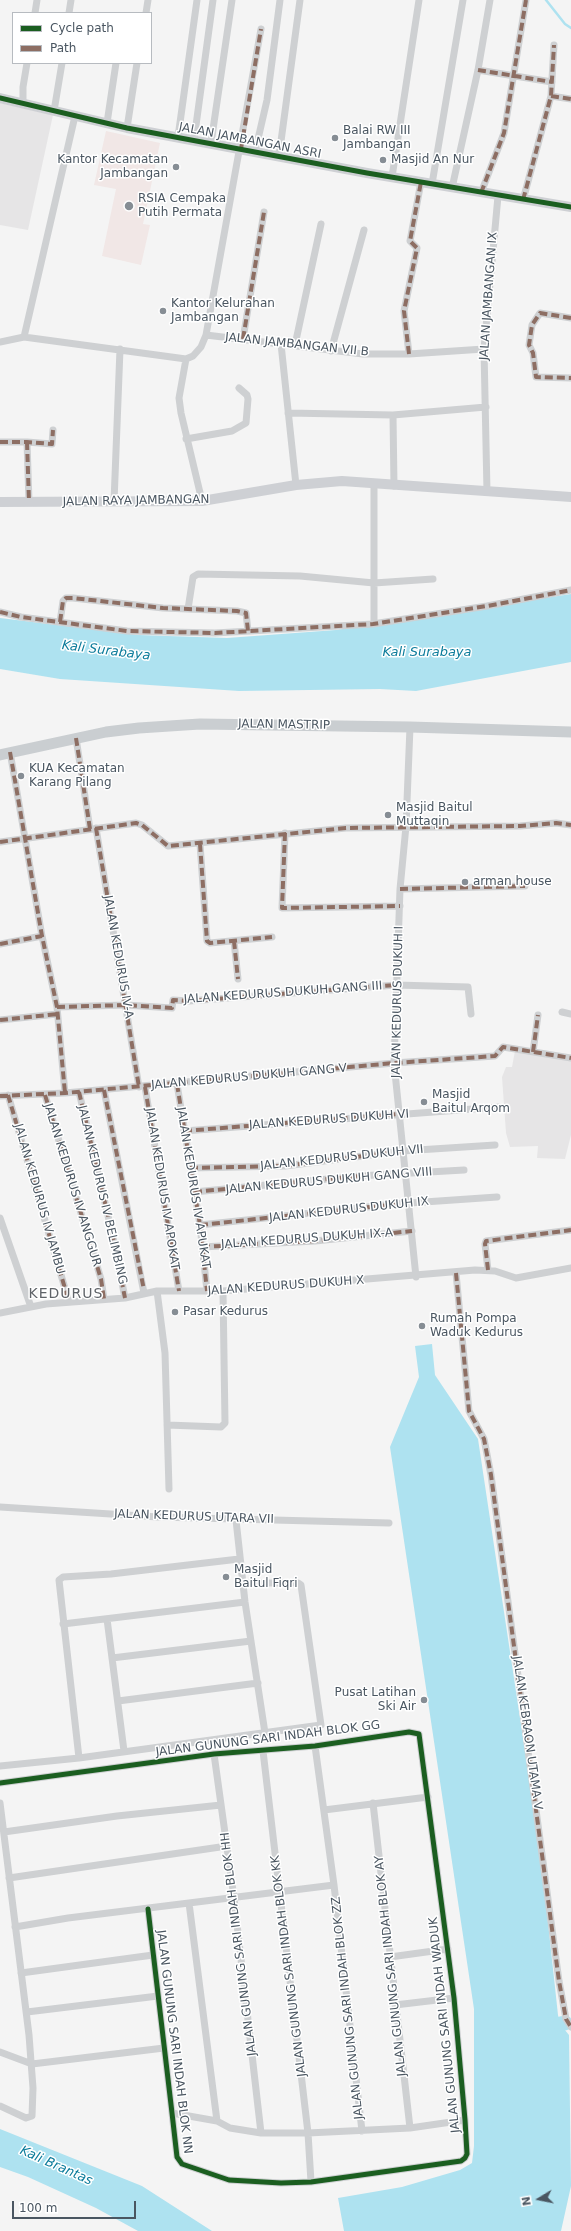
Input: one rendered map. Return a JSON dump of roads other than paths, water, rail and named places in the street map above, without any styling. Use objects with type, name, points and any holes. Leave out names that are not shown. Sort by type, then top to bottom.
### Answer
[{"type":"main road","name":"JALAN MASTRIP","points":[[5,753],[76,738],[139,728],[200,724],[410,727],[571,732]]},
{"type":"street","points":[[35,12],[37,0]]},
{"type":"street","points":[[69,12],[71,0]]},
{"type":"street","points":[[146,12],[148,0]]},
{"type":"street","points":[[178,138],[197,0]]},
{"type":"street","points":[[194,140],[213,0]]},
{"type":"street","points":[[211,143],[232,0]]},
{"type":"street","points":[[256,152],[267,100],[280,0]]},
{"type":"street","points":[[279,156],[300,0]]},
{"type":"street","points":[[392,177],[419,0]]},
{"type":"street","points":[[432,184],[463,0]]},
{"type":"street","points":[[452,188],[478,70],[490,0]]},
{"type":"street","points":[[481,192],[502,141],[515,75],[526,0]]},
{"type":"street","points":[[0,342],[24,337],[186,359],[194,356],[201,347],[206,335],[241,149],[261,29]]},
{"type":"street","points":[[523,200],[551,96],[554,45]]},
{"type":"street","points":[[23,103],[23,86],[27,64]]},
{"type":"street","points":[[54,111],[62,64]]},
{"type":"street","points":[[107,123],[116,64]]},
{"type":"street","points":[[127,128],[138,64]]},
{"type":"street","points":[[478,70],[552,82]]},
{"type":"street","points":[[551,96],[571,99]]},
{"type":"street","name":"JALAN JAMBANGAN ASRI","points":[[0,98],[127,128],[178,138],[452,188],[571,207]]},
{"type":"street","points":[[24,337],[75,116]]},
{"type":"street","points":[[409,354],[404,311],[417,248],[416,245],[410,241],[421,182]]},
{"type":"street","name":"JALAN JAMBANGAN IX","points":[[487,492],[484,349],[498,196]]},
{"type":"street","points":[[243,339],[264,212]]},
{"type":"street","points":[[295,345],[320,224]]},
{"type":"street","points":[[331,351],[364,230]]},
{"type":"street","points":[[571,318],[540,313],[532,325],[529,345],[533,353],[536,377],[571,378]]},
{"type":"street","name":"JALAN JAMBANGAN VII B","points":[[206,335],[295,345],[331,351],[409,354],[484,349]]},
{"type":"street","points":[[280,344],[296,485]]},
{"type":"street","points":[[114,502],[120,349]]},
{"type":"street","points":[[186,359],[179,398],[186,439],[202,501]]},
{"type":"street","points":[[186,439],[232,431],[246,423],[248,399],[247,395],[238,388]]},
{"type":"street","points":[[288,413],[393,415],[486,407]]},
{"type":"street","points":[[393,415],[394,486]]},
{"type":"street","points":[[0,442],[52,444],[53,430]]},
{"type":"street","points":[[27,442],[29,502]]},
{"type":"street","name":"JALAN RAYA JAMBANGAN","points":[[0,502],[202,501],[296,485],[342,481],[571,498]]},
{"type":"street","points":[[374,484],[374,623]]},
{"type":"street","points":[[188,609],[193,577],[198,574],[300,576],[374,583],[433,579]]},
{"type":"street","points":[[0,612],[127,631],[192,633],[374,623],[487,606],[571,590]]},
{"type":"street","points":[[60,622],[63,601],[66,598],[188,609],[245,612],[248,630]]},
{"type":"street","name":"JALAN KEDURUS DUKUH I","points":[[410,727],[406,826],[400,889],[394,1063],[416,1277]]},
{"type":"street","name":"JALAN KEDURUS IV-A","points":[[76,738],[142,1087]]},
{"type":"street","points":[[5,753],[25,838],[42,936],[57,1010],[65,1093]]},
{"type":"street","points":[[0,842],[136,823],[142,825],[168,846],[200,844],[285,833],[406,826],[520,826],[556,823],[571,825]]},
{"type":"street","points":[[285,833],[282,908],[400,906]]},
{"type":"street","points":[[200,844],[205,937],[210,943],[272,937]]},
{"type":"street","points":[[400,889],[525,886]]},
{"type":"street","points":[[0,944],[42,936]]},
{"type":"street","points":[[234,941],[238,979]]},
{"type":"street","name":"JALAN KEDURUS DUKUH GANG III","points":[[126,1005],[172,1008],[173,1000],[189,1001],[396,985],[468,987],[471,1014]]},
{"type":"street","points":[[0,1020],[57,1010],[126,1005]]},
{"type":"street","points":[[562,1012],[571,1014]]},
{"type":"street","points":[[538,1015],[534,1052],[571,1058]]},
{"type":"street","name":"JALAN KEDURUS DUKUH GANG V","points":[[4,1096],[45,1095],[394,1063],[495,1056],[503,1047],[534,1052]]},
{"type":"street","name":"JALAN KEDURUS IV APUKAT","points":[[177,1084],[200,1225],[207,1291]]},
{"type":"street","name":"JALAN KEDURUS IV APOKAT","points":[[142,1087],[179,1291]]},
{"type":"street","points":[[104,1090],[144,1293]]},
{"type":"street","name":"JALAN KEDURUS IV BELIMBING","points":[[79,1092],[118,1260],[125,1298]]},
{"type":"street","name":"JALAN KEDURUS IV ANGGUR","points":[[45,1095],[101,1279],[104,1299]]},
{"type":"street","name":"JALAN KEDURUS IV JAMBU","points":[[4,1096],[68,1302]]},
{"type":"street","name":"JALAN KEDURUS DUKUH VI","points":[[184,1131],[498,1107]]},
{"type":"street","name":"JALAN KEDURUS DUKUH VII","points":[[190,1168],[285,1166],[402,1151],[495,1145]]},
{"type":"street","name":"JALAN KEDURUS DUKUH GANG VIII","points":[[194,1192],[360,1176],[405,1175],[464,1170]]},
{"type":"street","name":"JALAN KEDURUS DUKUH IX","points":[[200,1225],[408,1203],[498,1197]]},
{"type":"street","points":[[0,1218],[32,1307]]},
{"type":"street","points":[[571,1230],[486,1241],[485,1244],[488,1270],[516,1278],[571,1268]]},
{"type":"street","name":"JALAN KEDURUS DUKUH IX-A","points":[[202,1247],[315,1241],[412,1231]]},
{"type":"street","name":"JALAN KEDURUS DUKUH X","points":[[0,1313],[68,1302],[125,1298],[157,1291],[223,1291],[416,1277],[488,1270]]},
{"type":"street","name":"JALAN KEBRAON UTAMA V","points":[[456,1273],[469,1411],[484,1439],[511,1618],[559,1981],[566,2019],[571,2027]]},
{"type":"street","points":[[157,1291],[165,1353],[169,1489]]},
{"type":"street","points":[[167,1425],[221,1427],[225,1423],[223,1291]]},
{"type":"street","name":"JALAN KEDURUS UTARA VII","points":[[0,1507],[236,1520],[389,1523]]},
{"type":"street","points":[[236,1520],[242,1583],[265,1733]]},
{"type":"street","points":[[79,1758],[59,1580],[63,1577],[111,1574],[240,1559]]},
{"type":"street","points":[[0,1766],[79,1758],[319,1726],[321,1724],[301,1585],[298,1583],[242,1583]]},
{"type":"street","points":[[63,1624],[245,1602]]},
{"type":"street","points":[[107,1619],[124,1751]]},
{"type":"street","points":[[112,1658],[251,1641]]},
{"type":"street","points":[[118,1701],[258,1683]]},
{"type":"street","name":"JALAN GUNUNG SARI INDAH BLOK GG","points":[[0,1783],[214,1754],[315,1746],[409,1732],[419,1734]]},
{"type":"street","name":"JALAN GUNUNG SARI INDAH WADUK","points":[[311,2182],[461,2161],[467,2154],[454,1998],[419,1734]]},
{"type":"street","name":"JALAN GUNUNG SARI INDAH BLOK ZZ","points":[[315,1746],[334,1885],[362,2131]]},
{"type":"street","name":"JALAN GUNUNG SARI INDAH BLOK KK","points":[[263,1751],[281,1892],[308,2133],[311,2182]]},
{"type":"street","name":"JALAN GUNUNG SARI INDAH BLOK HH","points":[[214,1754],[234,1898],[261,2133]]},
{"type":"street","points":[[324,1810],[428,1797]]},
{"type":"street","points":[[0,1803],[27,2012],[32,2064],[29,2117],[0,2106]]},
{"type":"street","name":"JALAN GUNUNG SARI INDAH BLOK AY","points":[[373,1803],[410,2128]]},
{"type":"street","points":[[4,1832],[118,1816],[221,1806]]},
{"type":"street","points":[[9,1878],[227,1846]]},
{"type":"street","points":[[15,1927],[68,1918],[334,1885]]},
{"type":"street","points":[[189,1903],[217,2121]]},
{"type":"street","name":"JALAN GUNUNG SARI INDAH BLOK NN","points":[[148,1909],[178,2157],[185,2167],[241,2182],[311,2182]]},
{"type":"street","points":[[390,1957],[448,1949]]},
{"type":"street","points":[[21,1973],[153,1955]]},
{"type":"street","points":[[27,2012],[158,1996]]},
{"type":"street","points":[[395,2005],[454,1998]]},
{"type":"street","points":[[0,2052],[32,2064],[164,2048]]},
{"type":"street","points":[[172,2113],[217,2121],[230,2128],[261,2133],[308,2133],[410,2128],[465,2120]]},
{"type":"water","name":"Kali Surabaya","points":[[571,594],[571,662],[416,691],[380,689],[239,691],[60,679],[0,669],[0,618],[138,635],[227,638],[336,630]]},
{"type":"water","points":[[432,1344],[435,1375],[478,1439],[541,1858],[558,2015],[560,2024],[569,2035],[571,2186],[561,2231],[344,2231],[338,2198],[402,2187],[460,2170],[472,2163],[474,2146],[474,2009],[390,1447],[419,1377],[415,1346]]},
{"type":"water","name":"Kali Brantas","points":[[0,2129],[142,2186],[212,2231],[138,2231],[96,2208],[28,2177],[0,2167]]},
{"type":"waterway","points":[[546,0],[565,24],[571,28]]},
{"type":"waterway","points":[[560,2024],[565,2023]]},
{"type":"place","name":"Balai RW III Jambangan","points":[[335,138]]},
{"type":"place","name":"Masjid An Nur","points":[[383,160]]},
{"type":"place","name":"Kantor Kecamatan Jambangan","points":[[176,167]]},
{"type":"place","name":"RSIA Cempaka Putih Permata","points":[[129,206]]},
{"type":"place","name":"Kantor Kelurahan Jambangan","points":[[163,311]]},
{"type":"place","name":"KUA Kecamatan Karang Pilang","points":[[21,776]]},
{"type":"place","name":"Masjid Baitul Muttaqin","points":[[388,815]]},
{"type":"place","name":"arman house","points":[[465,882]]},
{"type":"place","name":"Masjid Baitul Arqom","points":[[424,1102]]},
{"type":"place","name":"Pasar Kedurus","points":[[175,1312]]},
{"type":"place","name":"Rumah Pompa Waduk Kedurus","points":[[422,1326]]},
{"type":"place","name":"Masjid Baitul Fiqri","points":[[226,1577]]},
{"type":"place","name":"Pusat Latihan Ski Air","points":[[424,1700]]},
{"type":"district","name":"KEDURUS","points":[[66,1294]]}]
